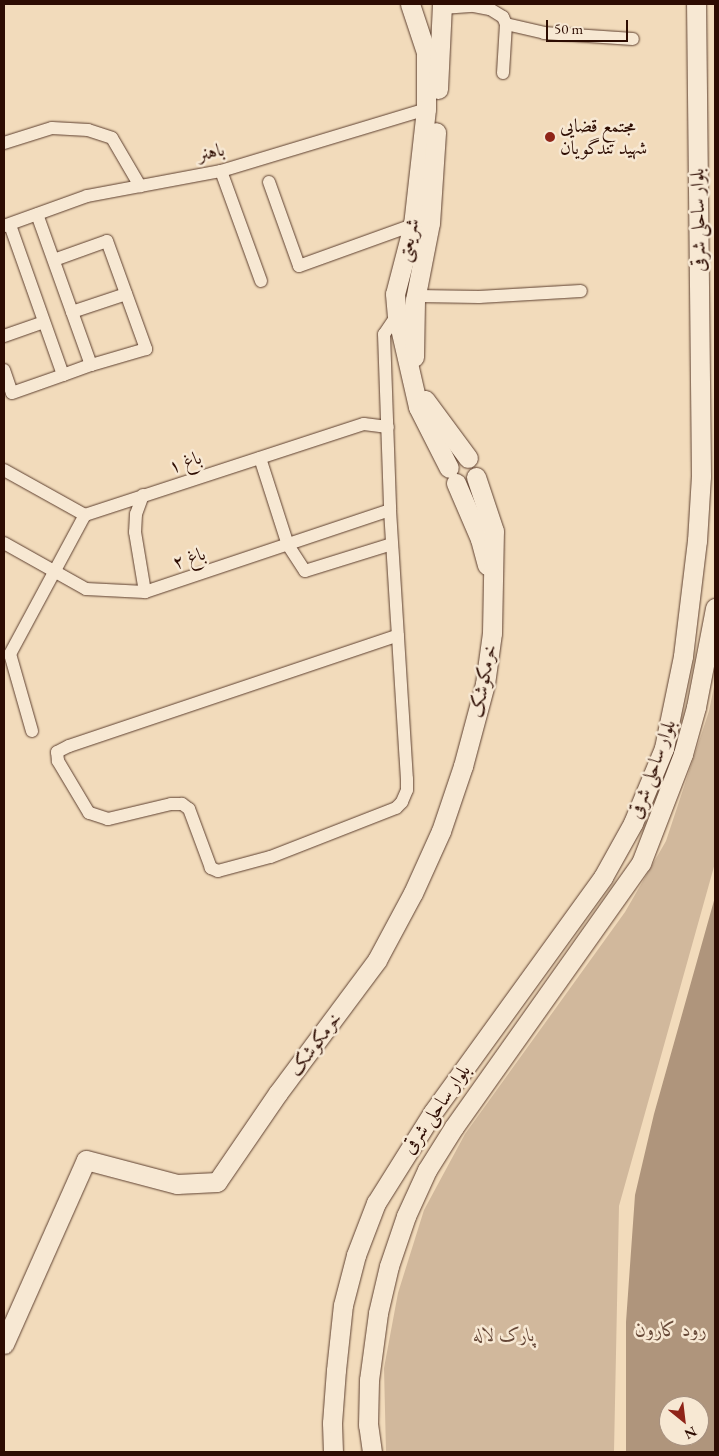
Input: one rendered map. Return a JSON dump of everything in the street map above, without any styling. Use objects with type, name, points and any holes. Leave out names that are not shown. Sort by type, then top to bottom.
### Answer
[{"type":"main road","name":"شریعتی","points":[[410,4],[426,52],[422,224]]},
{"type":"main road","points":[[421,4],[440,5]]},
{"type":"main road","name":"بلوار ساحلی شرقی","points":[[334,1452],[332,1423],[343,1305],[356,1255],[376,1203],[433,1112],[604,877],[633,823],[664,748],[682,656],[697,540],[702,419],[700,299],[707,250],[696,4]]},
{"type":"main road","name":"شریعتی","points":[[440,5],[422,224],[407,297],[410,354],[418,407],[480,538],[492,583]]},
{"type":"main road","points":[[700,299],[705,288],[715,280]]},
{"type":"main road","name":"شریعتی","points":[[410,354],[426,403],[468,458]]},
{"type":"main road","points":[[476,477],[467,485],[452,476],[456,459],[468,458],[476,466],[476,477],[494,531],[492,583]]},
{"type":"main road","name":"خرمکوشک","points":[[4,1344],[86,1160],[177,1184],[217,1182],[278,1093],[377,960],[413,893],[437,840],[463,766],[485,684],[492,633],[492,583]]},
{"type":"main road","name":"بلوار ساحلی شرقی","points":[[372,1452],[368,1425],[369,1380],[378,1313],[389,1266],[406,1216],[427,1170],[454,1127],[641,863],[683,754],[696,707],[715,608]]},
{"type":"main road","points":[[364,1452],[368,1425]]},
{"type":"street","points":[[440,5],[474,6],[490,9],[503,17],[506,24],[503,73]]},
{"type":"street","points":[[506,24],[544,32],[633,39]]},
{"type":"street","name":"باهنر","points":[[7,225],[87,196],[221,171],[426,109]]},
{"type":"street","points":[[4,143],[52,128],[88,130],[112,138],[140,186]]},
{"type":"street","points":[[221,171],[262,281]]},
{"type":"street","points":[[269,182],[300,266],[422,224]]},
{"type":"street","points":[[37,214],[92,365]]},
{"type":"street","points":[[7,225],[63,375]]},
{"type":"street","points":[[4,370],[12,393],[92,365],[146,349],[107,241],[54,260]]},
{"type":"street","points":[[398,634],[69,746],[57,752],[58,761],[89,813],[108,818],[171,804],[182,804],[189,809],[211,868],[218,871],[270,857],[396,808],[402,802],[407,790],[407,779],[398,634],[390,510],[384,334],[407,297],[479,297],[582,291]]},
{"type":"street","points":[[72,312],[126,294]]},
{"type":"street","points":[[4,336],[44,322]]},
{"type":"street","name":"باغ ۱","points":[[86,516],[143,495],[364,424],[388,427]]},
{"type":"street","points":[[260,458],[288,545],[305,571],[392,544]]},
{"type":"street","points":[[4,470],[86,516],[10,654],[32,731]]},
{"type":"street","points":[[143,495],[136,514],[135,532],[144,592]]},
{"type":"street","name":"باغ ۲","points":[[4,543],[86,589],[144,592],[390,510]]},
{"type":"green space","name":"پارک لاله","points":[[715,682],[715,863],[619,1206],[614,1452],[386,1452],[384,1368],[398,1293],[424,1210],[465,1134],[625,912],[666,841],[709,711]]},
{"type":"water","name":"رود کارون","points":[[715,897],[715,1452],[626,1452],[626,1322],[635,1195],[654,1114]]},
{"type":"place","name":"مجتمع قضایی شهید تندگویان","points":[[550,137]]}]
